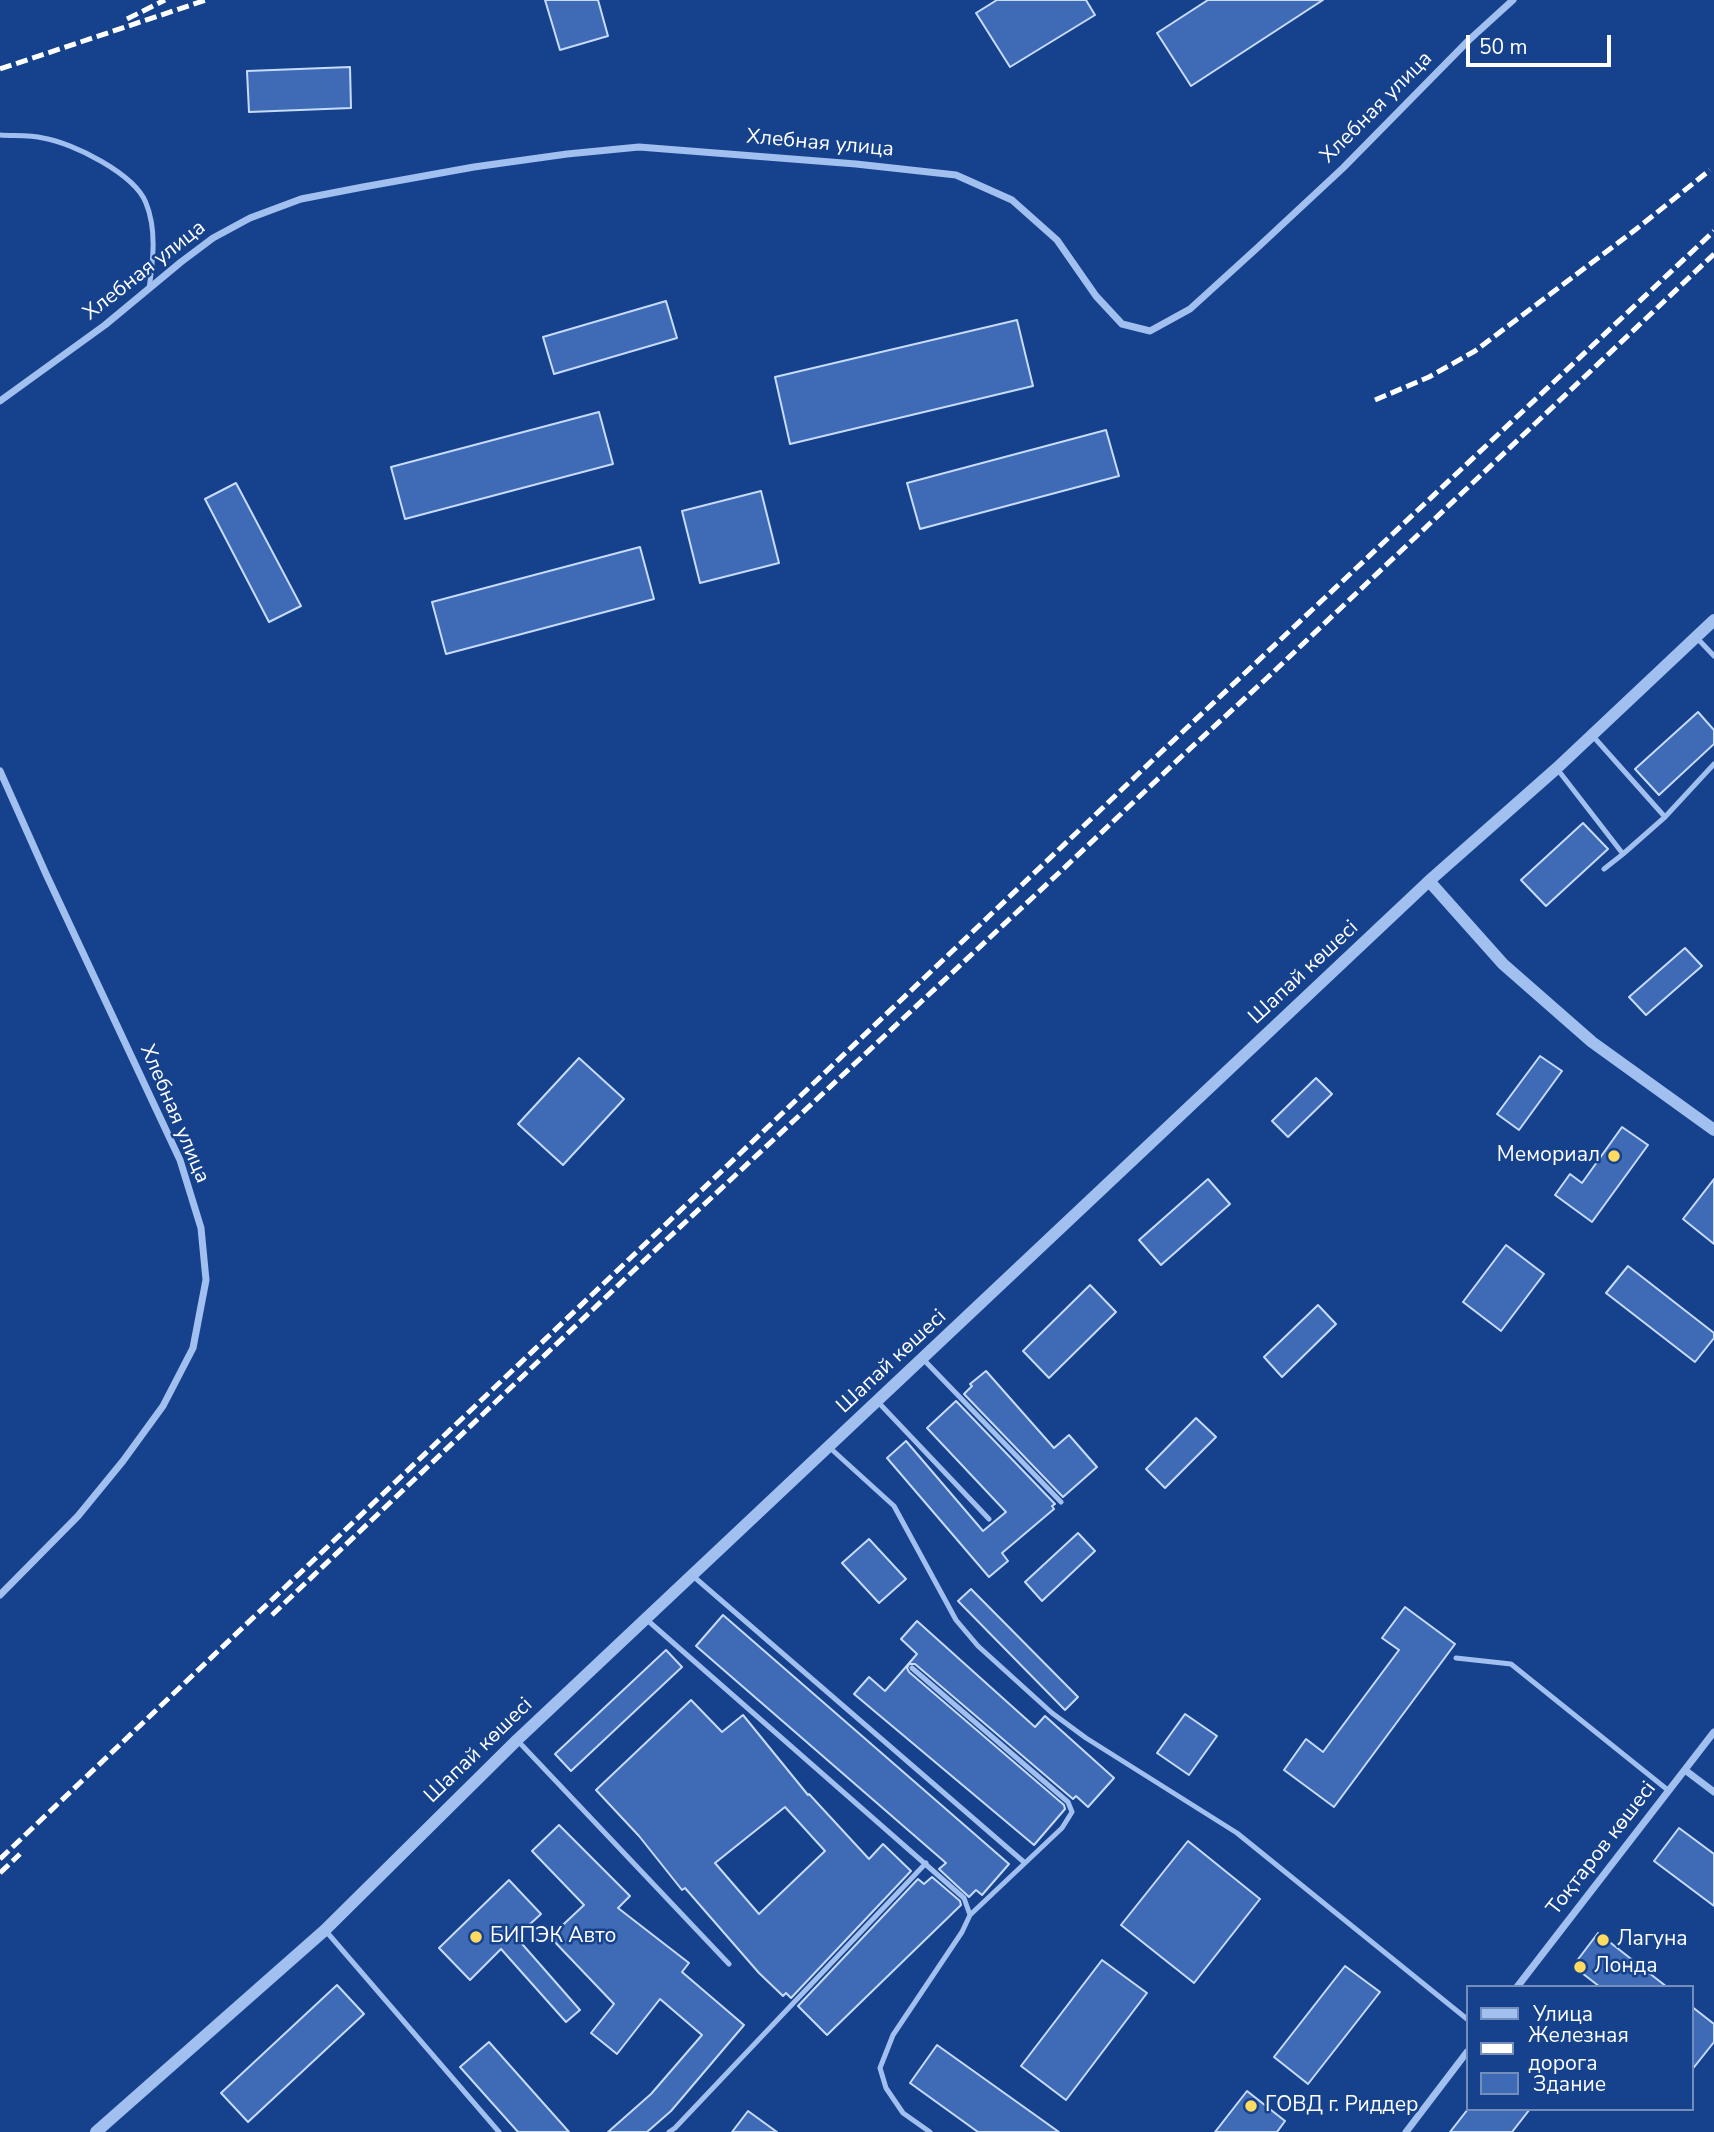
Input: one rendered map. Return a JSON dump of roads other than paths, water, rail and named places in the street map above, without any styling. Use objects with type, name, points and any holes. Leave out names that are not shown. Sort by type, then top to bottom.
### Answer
[{"type":"street","name":"Хлебная улица","points":[[0,401],[105,325],[214,238],[250,218],[301,199],[474,167],[639,147],[856,164],[956,175],[1012,200],[1057,240],[1096,296],[1122,324],[1150,331],[1190,309],[1256,249],[1343,168],[1469,40],[1513,0]]},
{"type":"street","name":"Шапай көшесі","points":[[96,2132],[324,1930],[517,1740],[1429,881],[1557,768],[1714,620]]},
{"type":"street","name":"Хлебная улица","points":[[0,771],[180,1160],[201,1228],[206,1280],[193,1348],[163,1406],[78,1516],[0,1595]]},
{"type":"street","points":[[1429,881],[1503,964],[1592,1042],[1714,1130]]},
{"type":"street","name":"Тоқтаров көшесі","points":[[1519,1985],[1714,1731]]},
{"type":"street","points":[[1685,1770],[1714,1792]]},
{"type":"street","points":[[1406,2132],[1466,2053]]},
{"type":"lane","points":[[0,135],[44,138],[85,152],[122,174],[146,200],[151,222],[153,258],[149,289]]},
{"type":"lane","points":[[1696,637],[1714,656]]},
{"type":"lane","points":[[1592,735],[1665,817]]},
{"type":"lane","points":[[1604,869],[1665,817],[1714,764]]},
{"type":"lane","points":[[1557,768],[1623,854]]},
{"type":"lane","points":[[923,1359],[1061,1502]]},
{"type":"lane","points":[[878,1402],[989,1519]]},
{"type":"lane","points":[[829,1447],[894,1506],[956,1620],[978,1646],[1052,1713],[1086,1738],[1237,1833],[1466,2018]]},
{"type":"lane","points":[[693,1576],[1025,1863]]},
{"type":"lane","points":[[646,1619],[926,1863],[964,1898],[971,1915]]},
{"type":"lane","points":[[1456,1658],[1511,1664],[1669,1791]]},
{"type":"lane","points":[[912,1668],[1068,1802],[1073,1812],[1062,1828],[971,1915],[962,1933],[893,2035],[880,2068],[886,2088],[903,2113],[930,2132]]},
{"type":"lane","points":[[517,1740],[730,1964]]},
{"type":"lane","points":[[669,2132],[926,1863]]},
{"type":"lane","points":[[324,1930],[499,2132]]},
{"type":"railway","points":[[127,19],[165,0]]},
{"type":"railway","points":[[0,69],[206,0]]},
{"type":"railway","points":[[1375,400],[1429,377],[1475,351],[1710,170]]},
{"type":"railway","points":[[0,1859],[1157,756],[1714,231]]},
{"type":"railway","points":[[272,1615],[649,1256],[1267,678],[1714,254]]},
{"type":"railway","points":[[0,1873],[20,1854]]},
{"type":"place","name":"Мемориал","points":[[1614,1156]]},
{"type":"place","name":"БИПЭК Авто","points":[[476,1937]]},
{"type":"place","name":"Лагуна","points":[[1603,1940]]},
{"type":"place","name":"Лонда","points":[[1580,1967]]},
{"type":"place","name":"ГОВД г. Риддер","points":[[1251,2106]]}]
